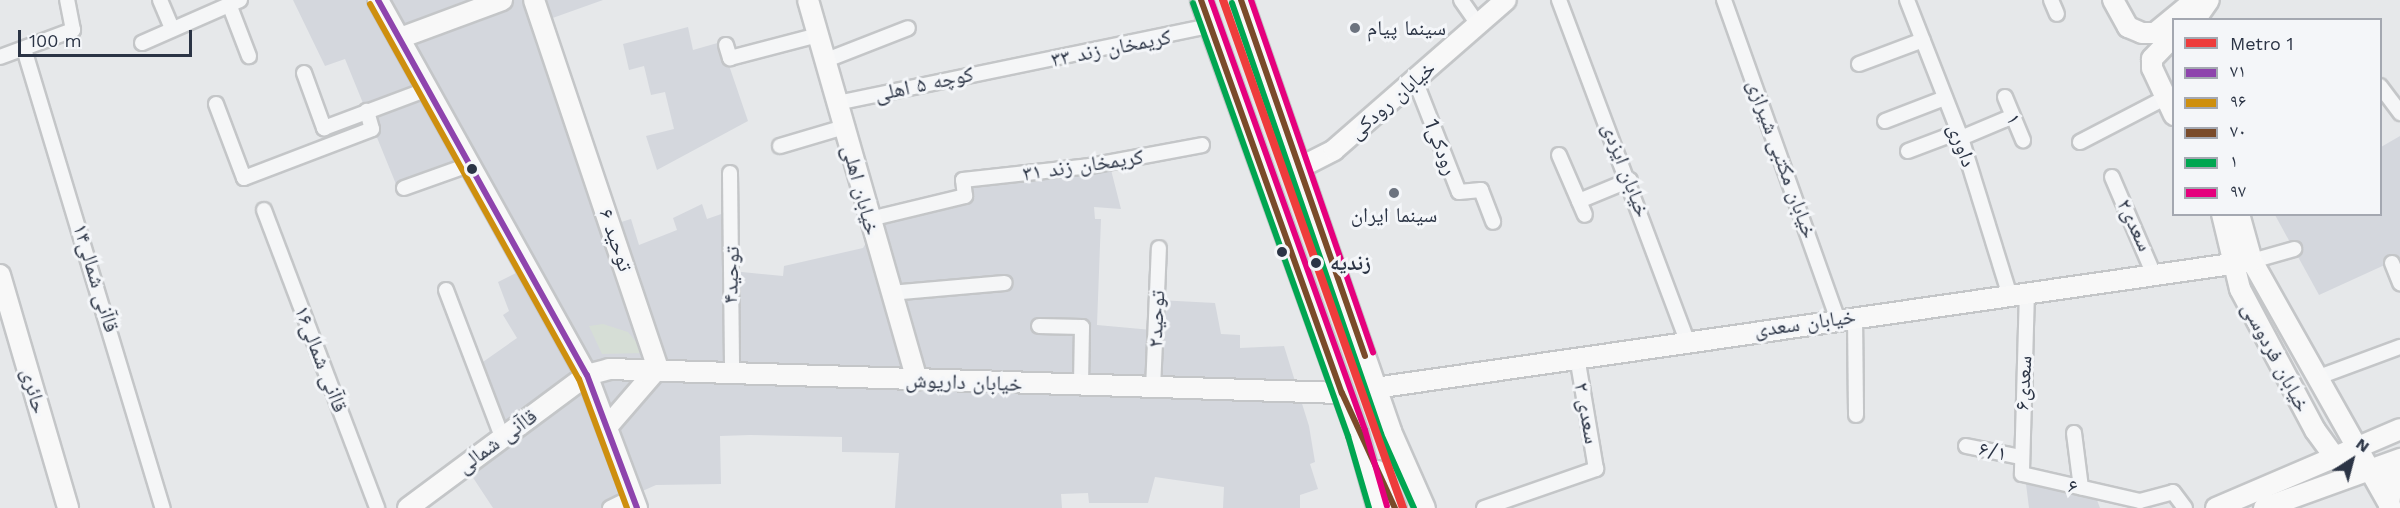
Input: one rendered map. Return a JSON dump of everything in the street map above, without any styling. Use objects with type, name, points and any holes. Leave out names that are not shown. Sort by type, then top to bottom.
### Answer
[{"type":"main road","points":[[1201,0],[1357,433],[1378,508]]},
{"type":"main road","points":[[1241,0],[1376,388],[1390,431],[1408,508]]},
{"type":"main road","points":[[1390,431],[1424,508]]},
{"type":"main road","points":[[1357,433],[1395,508]]},
{"type":"street","points":[[0,57],[73,30],[67,0]]},
{"type":"street","points":[[160,0],[171,26]]},
{"type":"street","points":[[378,0],[587,375],[635,503],[610,508]]},
{"type":"street","points":[[400,38],[502,0]]},
{"type":"street","name":"۶ توحید","points":[[534,0],[658,368]]},
{"type":"street","name":"خیابان اهلی","points":[[808,0],[890,293],[917,380]]},
{"type":"street","points":[[1461,0],[1478,24]]},
{"type":"street","name":"خیابان رودکی","points":[[1299,168],[1334,150],[1506,0]]},
{"type":"street","name":"خیابان ایزدی","points":[[1559,0],[1630,180],[1687,341]]},
{"type":"street","name":"خیابان مکتبی شیرازی","points":[[1724,0],[1846,317],[1856,415]]},
{"type":"street","name":"داوری","points":[[1907,0],[2018,292]]},
{"type":"street","points":[[2051,0],[2057,14]]},
{"type":"street","points":[[2113,0],[2128,27],[2155,33],[2172,19]]},
{"type":"street","points":[[2173,18],[2195,0]]},
{"type":"street","points":[[2191,18],[2209,0]]},
{"type":"street","points":[[2196,18],[2209,0]]},
{"type":"street","points":[[141,43],[167,34],[171,26],[235,2],[249,56]]},
{"type":"street","name":"کریمخان زند ۳۳","points":[[1011,67],[1210,26]]},
{"type":"street","points":[[824,61],[908,28]]},
{"type":"street","points":[[726,45],[730,58],[818,35]]},
{"type":"street","points":[[2080,142],[2169,106],[2152,59],[2172,38]]},
{"type":"street","points":[[1859,64],[1923,40]]},
{"type":"street","name":"قاآنی شمالی۱۴","points":[[24,49],[163,508]]},
{"type":"street","name":"کوچه ۵ اهلی","points":[[837,102],[1011,67]]},
{"type":"street","points":[[304,73],[324,128],[428,89]]},
{"type":"street","name":"1رودکی","points":[[1415,80],[1459,192],[1481,190],[1493,222]]},
{"type":"street","points":[[2382,89],[2400,113]]},
{"type":"street","name":"۱","points":[[2005,97],[2023,141]]},
{"type":"street","points":[[1885,121],[1945,98]]},
{"type":"street","points":[[216,104],[244,178],[372,129],[367,111]]},
{"type":"street","points":[[1908,151],[2013,116]]},
{"type":"street","points":[[780,146],[844,127]]},
{"type":"street","name":"کریمخان زند ۳۱","points":[[870,219],[965,196],[963,180],[1090,166],[1202,145]]},
{"type":"street","points":[[1559,155],[1585,215]]},
{"type":"street","points":[[404,188],[471,164]]},
{"type":"street","name":"توحید۴","points":[[730,173],[732,376]]},
{"type":"street","name":"سعدی۲","points":[[2112,177],[2154,275]]},
{"type":"street","points":[[1579,201],[1630,180]]},
{"type":"street","name":"قاآنی شمالی۱۶","points":[[264,210],[377,508]]},
{"type":"street","name":"خیابان فردوسی","points":[[2223,216],[2244,263],[2316,378],[2390,506]]},
{"type":"street","name":"خیابان فردوسی","points":[[2239,216],[2244,263],[2240,289],[2315,430],[2334,456]]},
{"type":"street","name":"توحید۲","points":[[1153,389],[1160,249]]},
{"type":"street","points":[[2244,263],[2294,249]]},
{"type":"street","name":"خیابان سعدی","points":[[1376,388],[2018,292],[2244,263]]},
{"type":"street","points":[[2392,263],[2400,283]]},
{"type":"street","points":[[890,293],[1005,283]]},
{"type":"street","name":"حائری","points":[[2,287],[68,508]]},
{"type":"street","points":[[446,290],[502,437]]},
{"type":"street","name":"سعدی۶","points":[[2018,292],[2022,474]]},
{"type":"street","points":[[1039,326],[1082,327],[1080,385]]},
{"type":"street","points":[[2316,378],[2400,347]]},
{"type":"street","points":[[565,392],[573,349]]},
{"type":"street","name":"سعدی ۲","points":[[1485,508],[1596,469],[1577,357]]},
{"type":"street","points":[[608,426],[658,368]]},
{"type":"street","name":"خیابان داریوش","points":[[587,375],[658,368],[732,376],[1342,393]]},
{"type":"street","name":"قاآنی شمالی","points":[[408,508],[587,375]]},
{"type":"street","points":[[2216,508],[2296,477],[2355,446],[2400,429]]},
{"type":"street","points":[[2296,477],[2313,449],[2315,430]]},
{"type":"street","points":[[2074,432],[2081,488]]},
{"type":"street","name":"۶/۱","points":[[1966,446],[2020,457]]},
{"type":"street","points":[[2334,456],[2370,468]]},
{"type":"street","points":[[2264,508],[2400,459]]},
{"type":"street","points":[[2390,506],[2392,481],[2400,471]]},
{"type":"street","name":"۶","points":[[2022,474],[2140,501],[2173,492],[2185,508]]},
{"type":"street","points":[[2332,482],[2362,485],[2390,506]]},
{"type":"shaded area","points":[[293,0],[603,0],[547,20],[560,110],[585,179],[618,223],[631,219],[639,245],[677,230],[673,218],[702,204],[707,219],[727,212],[732,271],[783,276],[784,266],[863,248],[881,219],[962,198],[960,180],[1110,166],[1121,209],[1094,207],[1095,219],[1101,219],[1097,325],[1152,330],[1158,300],[1215,303],[1221,334],[1240,335],[1240,348],[1284,346],[1309,426],[1315,462],[1310,464],[1318,489],[1300,495],[1300,508],[1223,508],[1224,487],[1155,477],[1148,503],[1089,503],[1088,493],[1061,494],[1062,508],[895,508],[899,453],[842,452],[842,437],[750,435],[720,436],[721,484],[656,485],[604,508],[493,508],[468,470],[503,444],[480,364],[517,338],[503,315],[509,311],[498,282],[518,272],[459,171],[400,194],[345,59],[325,66]]},
{"type":"shaded area","points":[[688,27],[693,50],[721,42],[748,121],[657,170],[646,136],[674,129],[665,92],[651,95],[644,66],[629,70],[623,44]]},
{"type":"shaded area","points":[[2400,136],[2400,258],[2319,295],[2276,216],[2382,216],[2382,146]]},
{"type":"shaded area","points":[[603,324],[628,332],[645,353],[602,354],[589,326]]},
{"type":"shaded area","points":[[2026,484],[2097,500],[2100,508],[2029,508]]},
{"type":"metro line","name":"1","points":[[1223,0],[1403,508]]},
{"type":"transit line","name":"۷۱","points":[[378,0],[587,375],[637,508]]},
{"type":"transit line","name":"۷۰","points":[[1201,0],[1342,393],[1395,508]]},
{"type":"transit line","name":"۹۷","points":[[1211,0],[1365,430],[1387,506]]},
{"type":"transit line","name":"۷۰","points":[[1241,0],[1365,356]]},
{"type":"transit line","name":"۹۷","points":[[1251,0],[1373,353]]},
{"type":"transit line","name":"۱","points":[[1193,3],[1348,436],[1369,508]]},
{"type":"transit line","name":"۱","points":[[1232,3],[1381,434],[1414,508]]},
{"type":"transit line","name":"۹۶","points":[[370,4],[579,379],[627,508]]},
{"type":"place","name":"سینما پیام","points":[[1355,28]]},
{"type":"place","name":"سینما ایران","points":[[1394,193]]},
{"type":"place","name":"زندیه","points":[[1316,263]]}]
